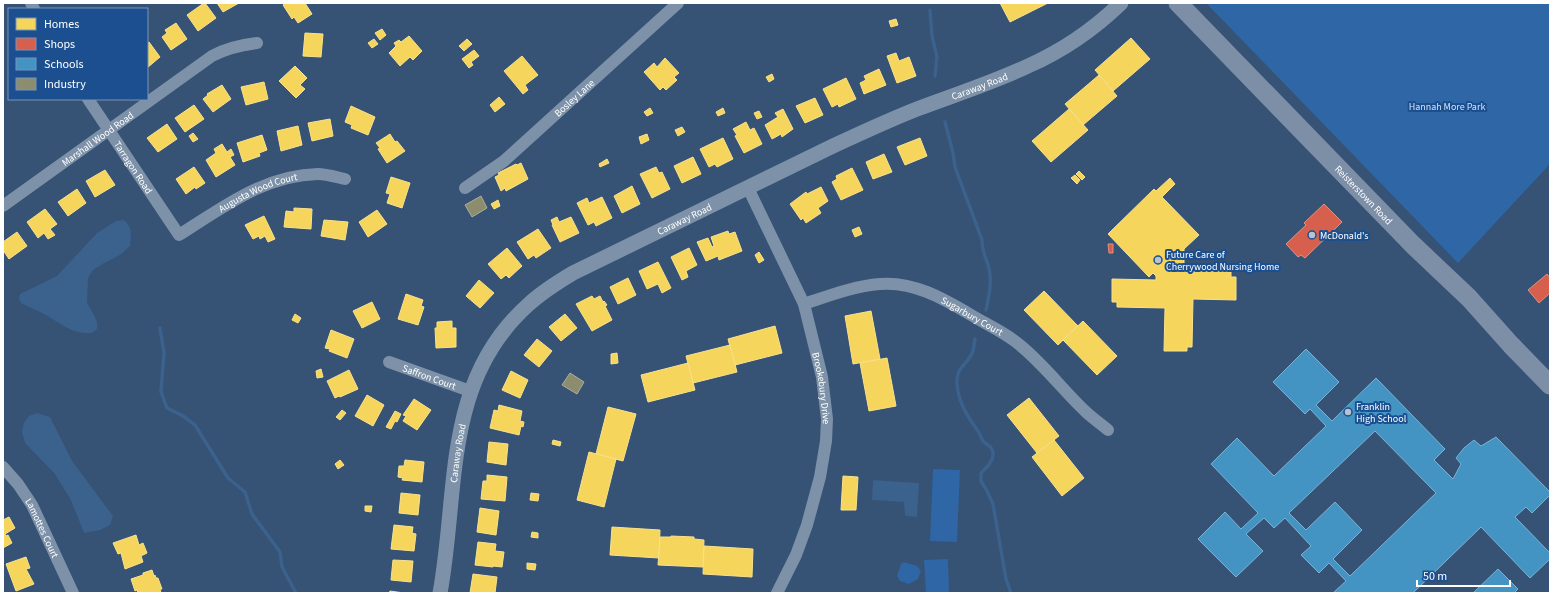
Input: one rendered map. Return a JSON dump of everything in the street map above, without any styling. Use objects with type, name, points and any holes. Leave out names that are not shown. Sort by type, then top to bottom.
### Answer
[{"type":"main road","name":"Reisterstown Road","points":[[1178,3],[1413,245],[1469,298],[1511,345],[1550,385]]},
{"type":"street","name":"Bosley Lane","points":[[466,188],[504,161],[678,3]]},
{"type":"street","name":"Caraway Road","points":[[440,593],[455,460],[462,418],[470,391],[487,355],[514,319],[529,304],[549,288],[580,270],[874,126],[1029,66],[1074,41],[1121,3]]},
{"type":"street","name":"Marshall Wood Road","points":[[3,206],[212,56],[225,49],[239,45],[257,43]]},
{"type":"street","name":"Tarragon Road","points":[[89,100],[178,235]]},
{"type":"street","name":"Augusta Wood Court","points":[[178,235],[241,196],[273,182],[300,175],[320,174],[345,179]]},
{"type":"street","name":"Brookebury Drive","points":[[748,188],[804,304],[822,377],[827,419],[826,441],[820,477],[807,524],[796,555],[777,593]]},
{"type":"street","name":"Sugarbury Court","points":[[804,304],[840,292],[878,284],[909,286],[924,290],[940,297],[1021,345],[1085,411],[1108,430]]},
{"type":"street","name":"Saffron Court","points":[[389,362],[470,391]]},
{"type":"street","name":"Lamottes Court","points":[[3,467],[18,484],[32,505],[74,593]]},
{"type":"green space","name":"Hannah More Park","points":[[1206,3],[1550,3],[1550,164],[1458,263]]},
{"type":"green space","points":[[933,469],[960,470],[957,542],[930,541]]},
{"type":"green space","points":[[948,559],[949,593],[926,593],[924,560]]},
{"type":"green space","points":[[904,562],[917,566],[921,571],[918,579],[909,584],[900,581],[897,576],[901,564]]},
{"type":"shaded area","points":[[124,220],[130,229],[130,246],[120,255],[93,270],[88,278],[87,303],[97,322],[97,329],[92,333],[73,331],[46,315],[21,303],[19,299],[20,294],[57,276],[97,233],[116,221]]},
{"type":"shaded area","points":[[37,413],[50,417],[72,461],[113,516],[110,525],[100,530],[84,533],[71,500],[55,474],[25,443],[22,432],[24,423],[29,416]]},
{"type":"shaded area","points":[[873,480],[919,483],[917,517],[905,516],[904,502],[872,500]]},
{"type":"building: Homes","points":[[204,3],[216,18],[198,31],[187,15]]},
{"type":"building: Homes","points":[[217,3],[239,3],[223,12]]},
{"type":"building: Homes","points":[[286,3],[305,3],[312,14],[298,23],[294,17],[292,19],[283,5]]},
{"type":"building: Homes","points":[[1000,3],[1048,3],[1010,22]]},
{"type":"building: Homes","points":[[896,19],[898,25],[891,27],[889,21]]},
{"type":"building: Homes","points":[[176,23],[187,39],[171,50],[162,37],[167,33],[165,30]]},
{"type":"building: Homes","points":[[382,29],[386,35],[380,40],[375,33]]},
{"type":"building: Homes","points":[[305,33],[323,34],[321,57],[303,56]]},
{"type":"building: Homes","points":[[409,36],[422,51],[413,60],[410,57],[400,66],[389,53],[396,46],[394,43],[399,40],[401,42]]},
{"type":"building: Homes","points":[[1131,38],[1150,59],[1113,91],[1095,70]]},
{"type":"building: Homes","points":[[374,39],[378,44],[372,48],[368,43]]},
{"type":"building: Homes","points":[[467,39],[472,44],[464,51],[459,46]]},
{"type":"building: Homes","points":[[148,42],[160,57],[148,67]]},
{"type":"building: Homes","points":[[474,50],[479,56],[471,62],[473,65],[469,68],[462,59]]},
{"type":"building: Homes","points":[[896,53],[899,61],[909,57],[916,76],[897,83],[887,56]]},
{"type":"building: Homes","points":[[522,56],[538,75],[525,85],[528,90],[523,94],[504,71]]},
{"type":"building: Homes","points":[[665,58],[679,73],[674,77],[677,80],[666,90],[663,87],[660,90],[644,72],[654,63],[657,67]]},
{"type":"building: Homes","points":[[295,66],[307,78],[300,85],[305,89],[296,98],[279,81]]},
{"type":"building: Homes","points":[[879,69],[886,85],[864,94],[860,83],[866,80],[864,76]]},
{"type":"building: Homes","points":[[772,74],[774,79],[769,82],[766,77]]},
{"type":"building: Homes","points":[[1099,75],[1117,96],[1083,125],[1065,104]]},
{"type":"building: Homes","points":[[846,78],[856,99],[839,107],[838,104],[832,107],[823,89]]},
{"type":"building: Homes","points":[[264,82],[268,99],[246,105],[241,87]]},
{"type":"building: Homes","points":[[222,85],[231,99],[213,112],[203,99],[208,95],[207,94]]},
{"type":"building: Homes","points":[[499,97],[505,104],[495,112],[490,105]]},
{"type":"building: Homes","points":[[815,98],[823,115],[805,123],[796,106]]},
{"type":"building: Homes","points":[[194,105],[204,119],[185,132],[175,118]]},
{"type":"building: Homes","points":[[351,106],[375,117],[368,135],[351,128],[352,125],[345,122]]},
{"type":"building: Homes","points":[[650,108],[653,113],[647,116],[644,112]]},
{"type":"building: Homes","points":[[723,108],[725,113],[718,116],[716,112]]},
{"type":"building: Homes","points":[[783,109],[793,129],[782,137],[781,134],[772,139],[765,125],[778,117],[775,113]]},
{"type":"building: Homes","points":[[1069,109],[1088,130],[1051,162],[1032,141]]},
{"type":"building: Homes","points":[[759,111],[762,117],[757,119],[754,113]]},
{"type":"building: Homes","points":[[330,119],[333,136],[312,141],[308,123]]},
{"type":"building: Homes","points":[[746,122],[750,130],[754,128],[762,144],[744,153],[733,129]]},
{"type":"building: Homes","points":[[167,124],[177,139],[158,152],[147,138]]},
{"type":"building: Homes","points":[[298,126],[302,145],[281,151],[277,131]]},
{"type":"building: Homes","points":[[682,127],[685,132],[678,136],[675,130]]},
{"type":"building: Homes","points":[[193,133],[198,139],[193,142],[189,136]]},
{"type":"building: Homes","points":[[390,134],[395,142],[397,141],[405,151],[387,163],[376,143]]},
{"type":"building: Homes","points":[[647,134],[649,140],[641,144],[639,137]]},
{"type":"building: Homes","points":[[262,135],[267,150],[259,153],[260,156],[243,162],[237,143]]},
{"type":"building: Homes","points":[[723,138],[733,159],[717,167],[715,164],[709,167],[700,149]]},
{"type":"building: Homes","points":[[920,138],[927,156],[905,165],[897,147]]},
{"type":"building: Homes","points":[[222,144],[227,152],[231,149],[234,155],[230,157],[235,165],[216,177],[206,160],[216,153],[214,149]]},
{"type":"building: Homes","points":[[884,154],[892,172],[873,179],[866,162]]},
{"type":"building: Homes","points":[[693,157],[701,174],[682,183],[674,166]]},
{"type":"building: Homes","points":[[607,159],[609,163],[600,167],[599,164]]},
{"type":"building: Homes","points":[[521,163],[528,179],[506,191],[505,188],[501,191],[495,177],[499,175],[498,173]]},
{"type":"building: Homes","points":[[194,167],[205,183],[196,189],[195,187],[186,194],[176,179]]},
{"type":"building: Homes","points":[[656,167],[659,173],[662,172],[670,189],[652,198],[640,174]]},
{"type":"building: Homes","points":[[852,168],[863,190],[841,200],[832,182],[837,179],[836,176]]},
{"type":"building: Homes","points":[[105,170],[115,185],[95,197],[86,181]]},
{"type":"building: Homes","points":[[1079,171],[1085,177],[1082,180],[1076,174]]},
{"type":"building: Homes","points":[[1075,175],[1080,180],[1077,184],[1071,178]]},
{"type":"building: Homes","points":[[391,177],[410,183],[402,208],[387,203],[390,194],[386,193]]},
{"type":"building: Homes","name":"Future Care of Cherrywood Nursing Home","points":[[1170,178],[1175,184],[1162,197],[1199,235],[1184,249],[1184,271],[1231,271],[1231,277],[1236,277],[1236,300],[1193,299],[1192,347],[1187,347],[1187,351],[1164,351],[1165,308],[1117,307],[1117,302],[1112,302],[1112,279],[1156,280],[1156,276],[1153,273],[1149,277],[1108,234],[1154,189],[1156,191]]},
{"type":"building: Homes","points":[[632,186],[640,204],[622,213],[614,196]]},
{"type":"building: Homes","points":[[821,187],[828,201],[818,208],[821,213],[806,223],[803,218],[801,220],[790,204],[806,192],[807,194]]},
{"type":"building: Homes","points":[[77,189],[86,203],[68,216],[58,202]]},
{"type":"building: Homes","points":[[602,197],[612,218],[596,226],[594,222],[588,225],[577,203],[587,198],[589,203]]},
{"type":"building: Homes","points":[[498,200],[500,206],[494,209],[491,204]]},
{"type":"building: Homes","points":[[294,208],[312,209],[311,229],[284,227],[286,211],[294,212]]},
{"type":"building: Homes","points":[[45,209],[57,224],[50,229],[55,235],[48,239],[44,233],[38,238],[27,222]]},
{"type":"building: Homes","points":[[377,210],[387,224],[368,237],[359,222]]},
{"type":"building: Homes","points":[[264,216],[275,239],[268,242],[265,236],[260,239],[259,236],[253,239],[245,225]]},
{"type":"building: Homes","points":[[557,217],[559,222],[571,217],[579,233],[560,242],[551,220]]},
{"type":"building: Homes","points":[[324,220],[348,222],[345,240],[321,236]]},
{"type":"building: Homes","points":[[859,227],[862,234],[855,237],[852,230]]},
{"type":"building: Homes","points":[[538,229],[551,248],[536,258],[534,255],[528,259],[517,242]]},
{"type":"building: Homes","points":[[728,231],[729,234],[735,232],[742,251],[719,260],[718,256],[706,261],[697,242],[708,238],[712,247],[714,246],[711,237]]},
{"type":"building: Homes","points":[[17,232],[27,246],[9,259],[3,250],[3,242]]},
{"type":"building: Homes","points":[[507,248],[522,266],[509,278],[506,275],[501,279],[488,264]]},
{"type":"building: Homes","points":[[689,248],[697,265],[686,271],[688,277],[682,280],[671,257]]},
{"type":"building: Homes","points":[[759,252],[764,260],[759,263],[755,255]]},
{"type":"building: Homes","points":[[658,262],[671,288],[662,293],[658,284],[647,289],[639,271]]},
{"type":"building: Homes","points":[[628,278],[636,295],[618,304],[610,287]]},
{"type":"building: Homes","points":[[479,280],[494,293],[480,308],[466,296]]},
{"type":"building: Homes","points":[[1044,291],[1078,326],[1058,345],[1024,310]]},
{"type":"building: Homes","points":[[406,294],[423,300],[421,306],[424,307],[418,325],[398,319]]},
{"type":"building: Homes","points":[[592,296],[594,299],[600,296],[603,302],[604,301],[607,305],[605,306],[612,320],[592,331],[576,304]]},
{"type":"building: Homes","points":[[372,302],[380,319],[362,328],[353,311]]},
{"type":"building: Homes","points":[[871,311],[880,359],[853,364],[845,316]]},
{"type":"building: Homes","points":[[295,314],[301,318],[298,323],[292,320]]},
{"type":"building: Homes","points":[[565,314],[577,328],[561,341],[549,327]]},
{"type":"building: Homes","points":[[452,321],[452,328],[456,328],[456,347],[436,348],[435,328],[437,328],[437,322]]},
{"type":"building: Homes","points":[[1083,321],[1117,356],[1097,375],[1063,340]]},
{"type":"building: Homes","points":[[775,326],[782,353],[735,365],[728,339]]},
{"type":"building: Homes","points":[[331,330],[354,339],[347,358],[325,348]]},
{"type":"building: Homes","points":[[537,339],[552,351],[539,367],[524,355]]},
{"type":"building: Homes","points":[[730,345],[737,372],[693,383],[686,356]]},
{"type":"building: Homes","points":[[617,353],[618,363],[611,364],[611,354]]},
{"type":"building: Homes","points":[[887,358],[896,406],[869,411],[860,363]]},
{"type":"building: Homes","points":[[688,363],[695,390],[648,402],[641,375]]},
{"type":"building: Homes","points":[[321,369],[323,377],[317,378],[316,371]]},
{"type":"building: Homes","points":[[349,370],[358,389],[335,398],[327,381]]},
{"type":"building: Homes","points":[[511,371],[528,380],[520,398],[502,390]]},
{"type":"building: Homes","points":[[367,395],[384,405],[373,426],[355,416]]},
{"type":"building: Homes","points":[[1029,398],[1059,436],[1037,453],[1007,415]]},
{"type":"building: Homes","points":[[414,399],[431,410],[417,430],[403,421],[406,416],[403,415]]},
{"type":"building: Homes","points":[[499,405],[522,411],[520,421],[524,422],[523,427],[521,426],[519,435],[490,428],[494,410],[498,411]]},
{"type":"building: Homes","points":[[608,407],[636,414],[623,461],[596,454]]},
{"type":"building: Homes","points":[[342,410],[346,413],[340,420],[336,417]]},
{"type":"building: Homes","points":[[395,411],[401,414],[391,429],[386,427]]},
{"type":"building: Homes","points":[[553,440],[561,442],[560,446],[552,444]]},
{"type":"building: Homes","points":[[1054,440],[1084,478],[1062,496],[1032,457]]},
{"type":"building: Homes","points":[[489,442],[508,444],[506,465],[487,462]]},
{"type":"building: Homes","points":[[589,452],[616,459],[604,507],[577,500]]},
{"type":"building: Homes","points":[[340,460],[344,465],[338,469],[335,464]]},
{"type":"building: Homes","points":[[405,460],[424,462],[422,482],[402,480],[403,478],[398,477],[399,466],[404,466]]},
{"type":"building: Homes","points":[[487,475],[507,477],[505,501],[481,499],[483,481],[487,481]]},
{"type":"building: Homes","points":[[843,476],[858,477],[856,510],[841,510]]},
{"type":"building: Homes","points":[[401,493],[420,495],[418,515],[399,513]]},
{"type":"building: Homes","points":[[531,493],[539,494],[538,501],[530,500]]},
{"type":"building: Homes","points":[[365,506],[372,506],[371,512],[365,511]]},
{"type":"building: Homes","points":[[480,508],[499,511],[496,535],[477,532]]},
{"type":"building: Homes","points":[[9,517],[15,528],[5,534],[6,536],[8,535],[12,543],[3,548],[3,520]]},
{"type":"building: Homes","points":[[394,525],[413,527],[412,533],[416,534],[414,551],[391,549]]},
{"type":"building: Homes","points":[[612,527],[660,530],[659,558],[610,555]]},
{"type":"building: Homes","points":[[532,532],[538,533],[538,538],[531,537]]},
{"type":"building: Homes","points":[[136,535],[139,545],[143,543],[147,553],[141,556],[143,562],[125,569],[121,553],[118,554],[113,543]]},
{"type":"building: Homes","points":[[660,537],[694,537],[694,539],[704,540],[703,567],[658,565]]},
{"type":"building: Homes","points":[[478,542],[496,544],[495,551],[504,552],[502,567],[475,565]]},
{"type":"building: Homes","points":[[704,546],[753,549],[752,577],[703,574]]},
{"type":"building: Homes","points":[[26,557],[30,568],[26,569],[34,584],[16,591],[6,564]]},
{"type":"building: Homes","points":[[393,560],[413,561],[411,582],[391,580]]},
{"type":"building: Homes","points":[[527,563],[536,564],[535,570],[527,569]]},
{"type":"building: Homes","points":[[152,570],[154,576],[155,575],[156,578],[158,578],[162,589],[160,589],[161,593],[138,593],[137,590],[135,591],[131,579]]},
{"type":"building: Homes","points":[[473,574],[497,577],[495,593],[470,593]]},
{"type":"building: Homes","points":[[390,591],[404,593],[389,593]]},
{"type":"building: Shops","name":"McDonald's","points":[[1324,204],[1342,222],[1305,258],[1301,255],[1298,257],[1286,244],[1306,225],[1304,223]]},
{"type":"building: Shops","points":[[1108,244],[1113,244],[1113,253],[1109,253]]},
{"type":"building: Shops","points":[[1547,274],[1550,278],[1550,293],[1539,303],[1528,290]]},
{"type":"building: Schools","points":[[1306,349],[1339,382],[1316,405],[1332,421],[1376,378],[1445,449],[1434,460],[1453,479],[1461,464],[1456,458],[1464,448],[1474,440],[1481,446],[1496,437],[1550,492],[1550,495],[1532,513],[1526,507],[1515,517],[1550,553],[1550,559],[1530,578],[1481,527],[1413,593],[1333,593],[1346,581],[1329,563],[1319,573],[1301,555],[1311,546],[1285,518],[1274,528],[1264,518],[1246,534],[1263,551],[1236,577],[1198,539],[1225,512],[1241,529],[1258,513],[1211,464],[1237,438],[1274,476],[1326,426],[1310,409],[1305,414],[1273,382]],"holes":[[[1375,431],[1436,493],[1350,576],[1333,559],[1362,530],[1335,502],[1306,530],[1289,513]]]},
{"type":"building: Schools","points":[[1498,569],[1518,589],[1514,593],[1473,593]]},
{"type":"building: Industry","points":[[481,196],[487,208],[472,217],[465,205]]},
{"type":"building: Industry","points":[[570,373],[584,382],[577,394],[562,385]]},
{"type":"waterway","points":[[930,10],[932,36],[937,57],[935,76]]},
{"type":"waterway","points":[[945,122],[955,167],[982,240],[983,251],[989,268],[990,284],[986,310]]},
{"type":"waterway","points":[[160,328],[164,353],[161,392],[167,408],[183,416],[195,425],[228,478],[245,492],[252,514],[280,552],[282,567],[296,593]]},
{"type":"waterway","points":[[975,339],[971,356],[958,373],[957,383],[959,396],[967,414],[983,441],[993,452],[991,461],[981,473],[981,481],[993,504],[1006,579],[1011,593]]},
{"type":"place","name":"McDonald's","points":[[1312,235]]},
{"type":"place","name":"Future Care of Cherrywood Nursing Home","points":[[1158,260]]},
{"type":"place","name":"Franklin High School","points":[[1348,412]]}]
